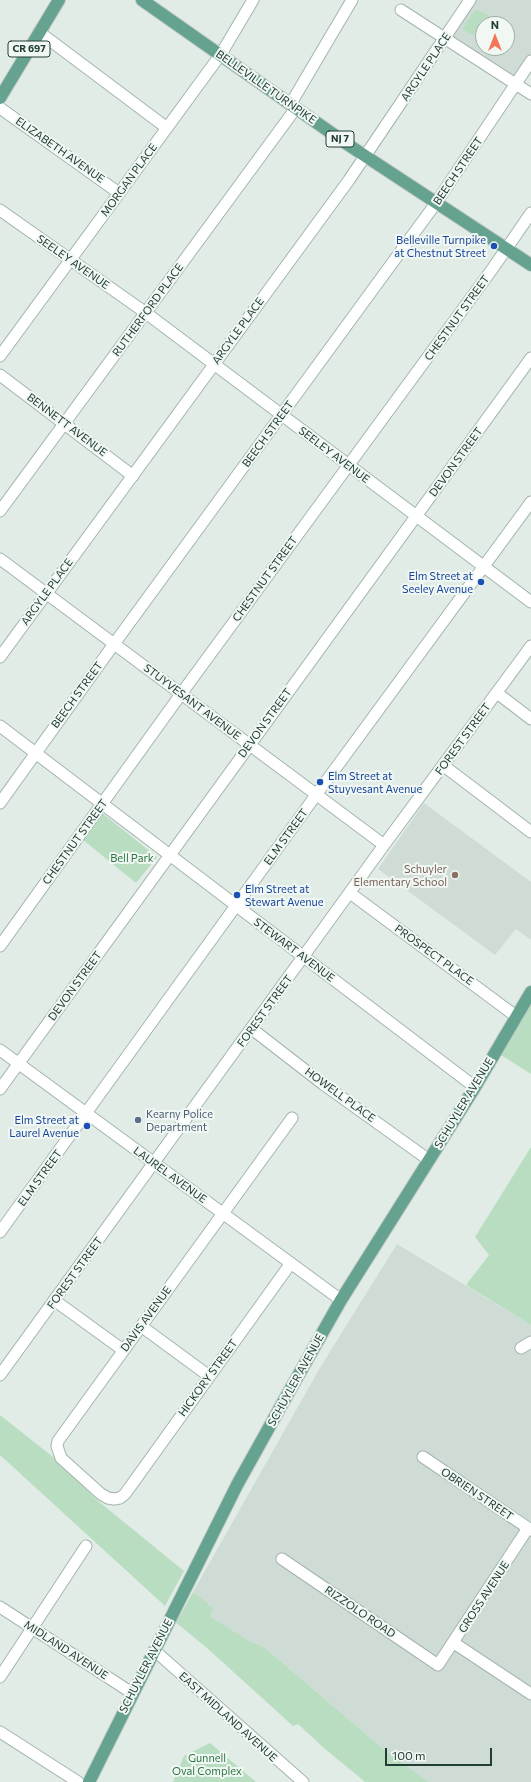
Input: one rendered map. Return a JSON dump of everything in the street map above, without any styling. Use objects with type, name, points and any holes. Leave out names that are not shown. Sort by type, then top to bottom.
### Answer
[{"type":"main road","name":"CR 697","points":[[0,98],[59,0]]},
{"type":"main road","name":"BELLEVILLE TURNPIKE","points":[[142,0],[156,4],[221,54],[366,157],[531,265]]},
{"type":"main road","name":"SCHUYLER AVENUE","points":[[88,1782],[238,1485],[341,1300],[475,1087],[531,992]]},
{"type":"street","name":"MORGAN PLACE","points":[[0,356],[221,54],[253,0]]},
{"type":"street","name":"RUTHERFORD PLACE","points":[[0,512],[146,313],[293,106],[352,0]]},
{"type":"street","name":"ARGYLE PLACE","points":[[0,657],[366,157],[470,0]]},
{"type":"street","points":[[401,10],[531,94]]},
{"type":"street","points":[[39,32],[167,128]]},
{"type":"street","name":"BEECH STREET","points":[[0,803],[114,644],[436,203],[531,61]]},
{"type":"street","name":"ELIZABETH AVENUE","points":[[0,108],[119,193]]},
{"type":"street","name":"SEELEY AVENUE","points":[[0,210],[146,313],[281,416],[531,602]]},
{"type":"street","name":"CHESTNUT STREET","points":[[0,946],[181,694],[507,250],[531,213]]},
{"type":"street","name":"DEVON STREET","points":[[0,1089],[531,358]]},
{"type":"street","name":"BENNETT AVENUE","points":[[0,375],[133,476]]},
{"type":"street","name":"ELM STREET","points":[[0,1232],[316,795],[531,502]]},
{"type":"street","name":"STUYVESANT AVENUE","points":[[0,559],[384,845]]},
{"type":"street","name":"FOREST STREET","points":[[0,1376],[304,958],[384,845],[444,766],[531,646]]},
{"type":"street","points":[[497,693],[531,719]]},
{"type":"street","name":"STEWART AVENUE","points":[[0,726],[475,1087]]},
{"type":"street","points":[[444,766],[531,832]]},
{"type":"street","name":"PROSPECT PLACE","points":[[350,894],[517,1017]]},
{"type":"street","name":"HOWELL PLACE","points":[[252,1029],[323,1084],[429,1160]]},
{"type":"street","name":"LAUREL AVENUE","points":[[0,1050],[341,1300]]},
{"type":"street","name":"DAVIS AVENUE","points":[[125,1494],[120,1498],[114,1499],[108,1498],[101,1494],[61,1458],[57,1446],[58,1441],[123,1350],[224,1214],[292,1118]]},
{"type":"street","name":"HICKORY STREET","points":[[125,1494],[291,1263]]},
{"type":"street","points":[[54,1300],[123,1350]]},
{"type":"street","points":[[141,1326],[209,1376]]},
{"type":"street","name":"OBRIEN STREET","points":[[422,1457],[529,1529]]},
{"type":"street","name":"GROSS AVENUE","points":[[438,1665],[529,1529]]},
{"type":"street","points":[[0,1677],[86,1546]]},
{"type":"street","name":"RIZZOLO ROAD","points":[[282,1559],[438,1665]]},
{"type":"street","name":"MIDLAND AVENUE","points":[[0,1607],[132,1693]]},
{"type":"street","points":[[454,1643],[531,1694]]},
{"type":"street","name":"EAST MIDLAND AVENUE","points":[[154,1650],[303,1782]]},
{"type":"street","points":[[0,1732],[78,1782]]},
{"type":"shaded area","points":[[470,0],[531,0],[531,61],[516,84],[445,39]]},
{"type":"shaded area","name":"Schuyler Elementary School","points":[[424,803],[531,882],[531,940],[516,929],[495,955],[378,869]]},
{"type":"shaded area","points":[[397,1244],[531,1325],[531,1782],[429,1782],[387,1752],[265,1648],[246,1639],[210,1616],[193,1592],[321,1366]]},
{"type":"green space","points":[[476,9],[489,16],[475,16],[475,32],[473,35],[462,29]]},
{"type":"green space","name":"Bell Park","points":[[102,813],[157,857],[136,883],[82,839]]},
{"type":"green space","points":[[531,1003],[531,1074],[501,1055]]},
{"type":"green space","points":[[531,1147],[531,1325],[466,1285],[489,1255],[475,1237]]},
{"type":"green space","points":[[0,1415],[53,1457],[98,1501],[184,1571],[165,1606],[0,1455]]},
{"type":"green space","points":[[193,1592],[213,1608],[210,1616],[246,1639],[265,1648],[387,1752],[429,1782],[365,1782],[298,1724],[293,1726],[207,1648],[174,1621],[181,1614]]},
{"type":"green space","name":"Gunnell Oval Complex","points":[[210,1743],[256,1782],[173,1782],[184,1756]]},
{"type":"place","name":"Belleville Turnpike at Chestnut Street","points":[[494,246]]},
{"type":"place","name":"Elm Street at Seeley Avenue","points":[[481,582]]},
{"type":"place","name":"Elm Street at Stuyvesant Avenue","points":[[320,782]]},
{"type":"place","name":"Schuyler Elementary School","points":[[455,875]]},
{"type":"place","name":"Elm Street at Stewart Avenue","points":[[237,895]]},
{"type":"place","name":"Kearny Police Department","points":[[138,1120]]},
{"type":"place","name":"Elm Street at Laurel Avenue","points":[[87,1126]]}]
